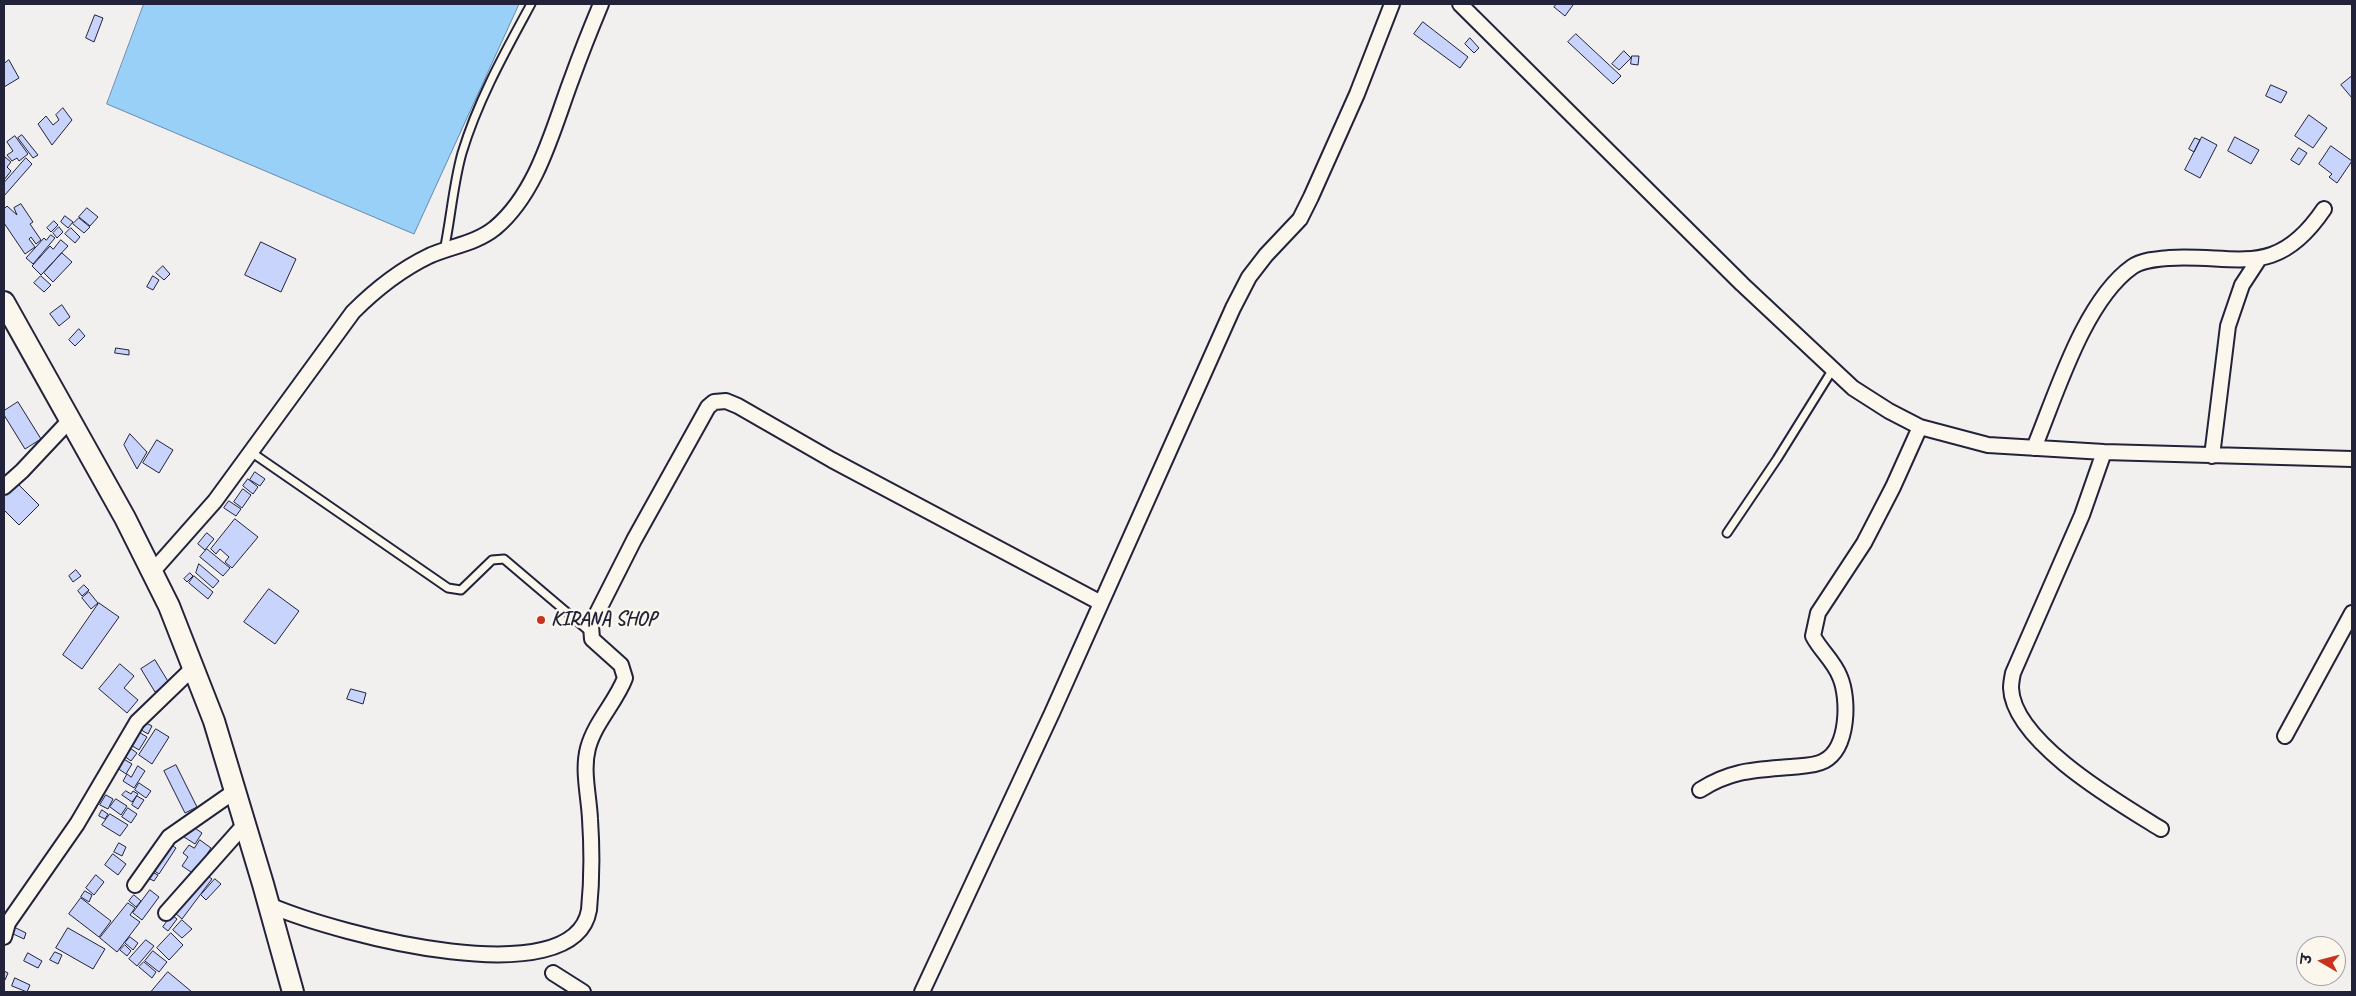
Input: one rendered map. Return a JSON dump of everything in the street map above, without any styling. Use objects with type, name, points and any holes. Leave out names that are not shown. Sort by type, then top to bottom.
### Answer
[{"type":"street","points":[[153,571],[215,501],[353,312],[375,290],[402,270],[479,238],[496,227],[513,209],[540,163],[601,4]]},
{"type":"street","points":[[922,992],[1101,603],[1233,308],[1249,277],[1266,255],[1300,219],[1357,94],[1392,4]]},
{"type":"street","points":[[1460,4],[1742,284],[1853,388],[1889,411],[1920,427],[1988,444],[2034,448],[2212,456],[2352,459]]},
{"type":"street","points":[[2034,448],[2072,355],[2097,306],[2116,281],[2134,266],[2153,259],[2187,257],[2239,261],[2259,259],[2278,253],[2296,241],[2314,224],[2324,209]]},
{"type":"street","points":[[2212,456],[2228,326],[2242,284],[2259,259]]},
{"type":"street","points":[[4,302],[153,571],[194,667],[235,790],[293,992]]},
{"type":"street","points":[[575,952],[583,934],[589,912],[590,820],[585,764],[588,747],[625,678],[621,665],[597,646],[590,632],[595,615],[662,488],[708,407],[714,402],[720,400],[738,406],[841,464],[1101,603]]},
{"type":"street","points":[[4,487],[22,471],[69,421]]},
{"type":"street","points":[[1700,790],[1718,778],[1735,773],[1808,765],[1825,761],[1834,752],[1846,718],[1845,695],[1836,667],[1813,636],[1814,624],[1818,613],[1864,543],[1893,487],[1920,427]]},
{"type":"street","points":[[2104,452],[2082,515],[2013,673],[2011,689],[2016,706],[2032,732],[2056,757],[2102,792],[2161,829]]},
{"type":"street","points":[[2285,736],[2352,613]]},
{"type":"street","points":[[4,937],[8,923],[77,824],[137,722],[194,667]]},
{"type":"street","points":[[135,885],[169,837],[235,790]]},
{"type":"street","points":[[166,913],[245,824]]},
{"type":"street","points":[[269,905],[386,954]]},
{"type":"street","points":[[539,979],[559,969],[583,992]]},
{"type":"lane","points":[[444,251],[450,224],[455,180],[472,124],[489,83],[531,4]]},
{"type":"lane","points":[[1727,533],[1777,459],[1833,369]]},
{"type":"lane","points":[[251,452],[448,588],[461,590],[492,560],[504,559],[590,632]]},
{"type":"water","points":[[144,4],[519,4],[414,234],[107,104]]},
{"type":"building","points":[[1557,4],[1573,5],[1565,16],[1554,7]]},
{"type":"building","points":[[95,15],[103,18],[94,42],[86,38]]},
{"type":"building","points":[[1423,22],[1468,57],[1460,68],[1414,34]]},
{"type":"building","points":[[1576,34],[1621,76],[1613,84],[1568,42]]},
{"type":"building","points":[[1470,38],[1479,48],[1474,53],[1465,44]]},
{"type":"building","points":[[1624,51],[1631,58],[1619,70],[1612,64]]},
{"type":"building","points":[[1632,56],[1639,56],[1638,65],[1631,64]]},
{"type":"building","points":[[9,60],[19,78],[4,87],[4,64]]},
{"type":"building","points":[[2352,76],[2352,98],[2341,85]]},
{"type":"building","points":[[2271,85],[2287,92],[2281,103],[2266,96]]},
{"type":"building","points":[[63,108],[72,120],[52,145],[38,124],[46,116],[53,125],[59,120],[56,115]]},
{"type":"building","points":[[2309,115],[2327,128],[2313,148],[2295,136]]},
{"type":"building","points":[[22,135],[38,155],[33,158],[18,138]]},
{"type":"building","points":[[15,136],[28,154],[19,161],[17,158],[12,161],[7,155],[13,151],[7,142]]},
{"type":"building","points":[[2202,137],[2217,145],[2200,178],[2185,170]]},
{"type":"building","points":[[2235,137],[2259,150],[2251,164],[2228,151]]},
{"type":"building","points":[[2195,138],[2200,140],[2194,152],[2189,149]]},
{"type":"building","points":[[2331,146],[2352,161],[2337,183],[2329,177],[2332,174],[2319,164]]},
{"type":"building","points":[[2299,148],[2307,153],[2299,165],[2291,160]]},
{"type":"building","points":[[5,157],[11,162],[7,167],[11,171],[4,180]]},
{"type":"building","points":[[26,158],[32,164],[4,196],[4,183]]},
{"type":"building","points":[[21,204],[33,222],[30,224],[41,240],[36,244],[31,237],[29,239],[35,247],[25,254],[4,223],[4,209],[7,206],[17,215],[14,208]]},
{"type":"building","points":[[87,208],[98,217],[90,226],[79,217]]},
{"type":"building","points":[[65,216],[73,222],[68,228],[61,222]]},
{"type":"building","points":[[79,218],[90,227],[84,233],[73,224]]},
{"type":"building","points":[[54,221],[58,225],[51,232],[47,228]]},
{"type":"building","points":[[59,227],[63,232],[57,238],[53,233]]},
{"type":"building","points":[[71,228],[80,237],[75,243],[65,234]]},
{"type":"building","points":[[51,235],[55,238],[33,264],[26,258],[44,238],[46,240]]},
{"type":"building","points":[[61,240],[68,246],[41,275],[32,266],[50,246],[53,249]]},
{"type":"building","points":[[261,242],[296,259],[281,292],[245,275]]},
{"type":"building","points":[[62,253],[72,262],[53,282],[44,273]]},
{"type":"building","points":[[163,266],[170,274],[164,280],[156,273]]},
{"type":"building","points":[[41,276],[51,285],[44,292],[34,283]]},
{"type":"building","points":[[153,276],[159,280],[153,290],[147,287]]},
{"type":"building","points":[[62,305],[70,317],[59,326],[50,314]]},
{"type":"building","points":[[79,329],[85,336],[75,346],[69,340]]},
{"type":"building","points":[[116,348],[129,350],[129,355],[115,353]]},
{"type":"building","points":[[18,402],[41,439],[25,449],[4,415],[4,411]]},
{"type":"building","points":[[130,434],[147,452],[137,469],[124,445]]},
{"type":"building","points":[[157,440],[173,450],[159,473],[143,463]]},
{"type":"building","points":[[255,472],[265,479],[260,486],[250,480]]},
{"type":"building","points":[[248,479],[258,487],[253,494],[243,486]]},
{"type":"building","points":[[15,481],[39,505],[19,525],[4,510],[4,492]]},
{"type":"building","points":[[243,489],[251,495],[242,508],[234,502]]},
{"type":"building","points":[[229,501],[241,509],[236,516],[224,508]]},
{"type":"building","points":[[235,519],[258,537],[232,568],[225,562],[229,557],[220,549],[216,554],[211,549]]},
{"type":"building","points":[[207,533],[214,539],[205,550],[198,544]]},
{"type":"building","points":[[207,549],[230,568],[223,576],[200,557]]},
{"type":"building","points":[[199,564],[219,581],[213,588],[196,573]]},
{"type":"building","points":[[76,570],[81,576],[73,582],[69,576]]},
{"type":"building","points":[[190,573],[193,576],[187,582],[184,579]]},
{"type":"building","points":[[194,576],[213,592],[208,599],[189,583]]},
{"type":"building","points":[[84,585],[89,590],[82,596],[78,591]]},
{"type":"building","points":[[269,589],[299,611],[275,644],[244,622]]},
{"type":"building","points":[[89,592],[98,603],[91,609],[82,598]]},
{"type":"building","points":[[99,603],[119,617],[82,669],[63,655]]},
{"type":"building","points":[[155,660],[169,683],[155,692],[141,669]]},
{"type":"building","points":[[120,664],[134,676],[124,688],[138,700],[127,713],[99,689]]},
{"type":"building","points":[[351,689],[366,693],[363,704],[347,699]]},
{"type":"building","points":[[142,721],[152,726],[148,734],[138,728]]},
{"type":"building","points":[[156,729],[169,737],[152,764],[139,755]]},
{"type":"building","points":[[137,731],[147,737],[139,750],[129,744]]},
{"type":"building","points":[[130,748],[137,753],[131,761],[124,756]]},
{"type":"building","points":[[122,758],[132,764],[126,774],[116,767]]},
{"type":"building","points":[[176,765],[197,807],[185,813],[164,771]]},
{"type":"building","points":[[138,766],[145,771],[134,788],[123,781],[127,774],[131,777]]},
{"type":"building","points":[[139,783],[151,791],[146,798],[135,790]]},
{"type":"building","points":[[126,791],[131,794],[133,791],[138,794],[132,802],[122,795]]},
{"type":"building","points":[[106,795],[113,799],[108,809],[100,805]]},
{"type":"building","points":[[137,796],[144,800],[138,809],[132,805]]},
{"type":"building","points":[[116,799],[127,806],[121,815],[110,807]]},
{"type":"building","points":[[128,808],[137,814],[131,823],[122,817]]},
{"type":"building","points":[[102,810],[108,814],[105,819],[99,816]]},
{"type":"building","points":[[110,814],[128,825],[120,836],[102,825]]},
{"type":"building","points":[[192,826],[202,833],[195,844],[184,837]]},
{"type":"building","points":[[200,840],[211,848],[194,874],[182,866],[188,857],[183,853],[189,845],[194,848]]},
{"type":"building","points":[[119,843],[126,847],[122,856],[114,852]]},
{"type":"building","points":[[170,844],[176,848],[159,874],[153,870]]},
{"type":"building","points":[[113,854],[126,864],[118,875],[105,865]]},
{"type":"building","points":[[152,872],[158,875],[154,881],[148,878]]},
{"type":"building","points":[[205,874],[212,879],[182,919],[175,913]]},
{"type":"building","points":[[96,875],[104,882],[94,895],[86,888]]},
{"type":"building","points":[[215,879],[221,884],[206,900],[201,895]]},
{"type":"building","points":[[150,890],[159,897],[142,920],[133,913]]},
{"type":"building","points":[[85,891],[92,895],[89,902],[81,897]]},
{"type":"building","points":[[134,895],[141,901],[136,907],[129,901]]},
{"type":"building","points":[[81,898],[111,921],[99,937],[69,914]]},
{"type":"building","points":[[128,903],[135,908],[130,915],[140,922],[117,952],[100,938]]},
{"type":"building","points":[[172,915],[177,919],[168,931],[163,927]]},
{"type":"building","points":[[182,920],[192,929],[182,938],[173,930]]},
{"type":"building","points":[[14,927],[26,933],[24,939],[11,933]]},
{"type":"building","points":[[68,928],[105,949],[93,969],[56,948]]},
{"type":"building","points":[[171,933],[183,945],[169,960],[157,948]]},
{"type":"building","points":[[130,937],[138,943],[133,950],[125,943]]},
{"type":"building","points":[[146,940],[154,946],[137,966],[129,959]]},
{"type":"building","points":[[125,945],[131,951],[127,956],[120,950]]},
{"type":"building","points":[[153,951],[167,962],[159,972],[145,961]]},
{"type":"building","points":[[55,952],[62,955],[58,964],[50,960]]},
{"type":"building","points":[[28,953],[42,961],[38,968],[24,961]]},
{"type":"building","points":[[144,962],[156,972],[152,978],[139,967]]},
{"type":"building","points":[[4,971],[8,973],[5,980],[4,979]]},
{"type":"building","points":[[168,972],[192,992],[151,992]]},
{"type":"building","points":[[15,978],[30,985],[27,992],[12,986]]},
{"type":"place","name":"KIRANA SHOP","points":[[541,620]]}]
